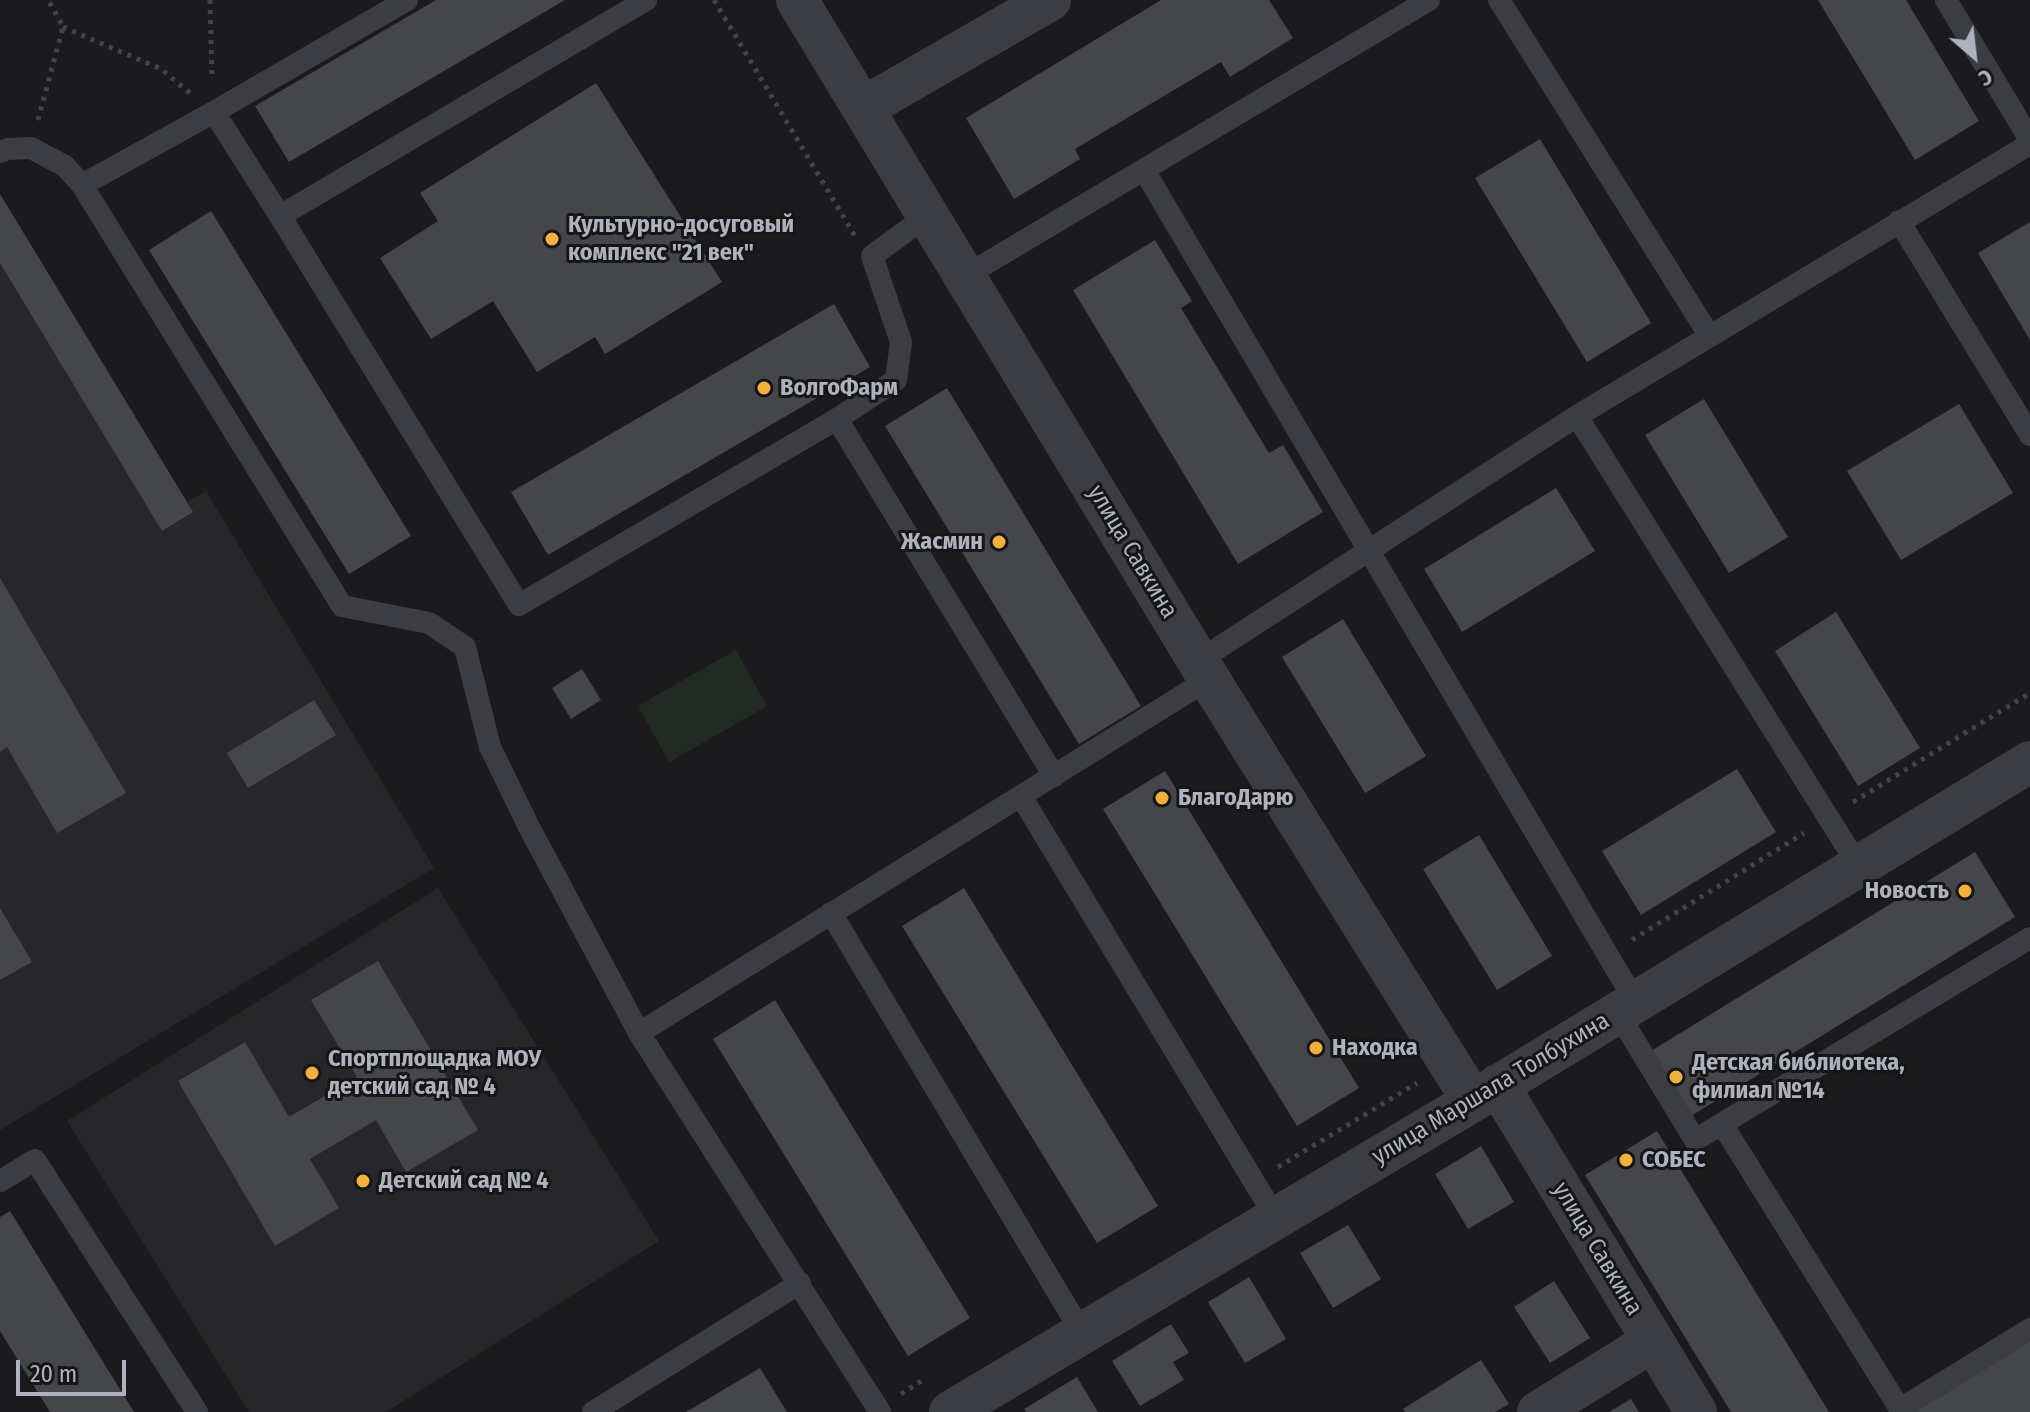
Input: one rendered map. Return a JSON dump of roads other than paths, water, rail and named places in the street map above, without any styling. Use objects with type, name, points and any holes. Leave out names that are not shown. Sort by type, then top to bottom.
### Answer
[{"type":"street","name":"улица Савкина","points":[[797,0],[1204,670],[1653,1341],[1696,1412]]},
{"type":"street","points":[[863,108],[1043,2]]},
{"type":"street","name":"улица Маршала Толбухина","points":[[950,1412],[1486,1093],[2030,762]]},
{"type":"street","points":[[1538,1412],[1653,1341]]},
{"type":"lane","points":[[82,185],[407,0]]},
{"type":"lane","points":[[280,216],[646,0]]},
{"type":"lane","points":[[965,276],[1429,0]]},
{"type":"lane","points":[[1499,0],[1709,335]]},
{"type":"lane","points":[[639,1033],[1054,776],[1368,553],[1577,416],[2030,142],[1946,0]]},
{"type":"lane","points":[[214,112],[519,605],[837,419],[896,380],[901,342],[872,256],[928,215]]},
{"type":"lane","points":[[0,152],[31,148],[65,166],[82,185],[342,606],[429,623],[465,647],[490,747],[530,829],[639,1033],[880,1412]]},
{"type":"lane","points":[[1144,170],[1368,553],[1626,1007],[1695,1140],[2030,938]]},
{"type":"lane","points":[[1899,221],[2030,435]]},
{"type":"lane","points":[[1577,416],[1858,865]]},
{"type":"lane","points":[[837,419],[1054,776]]},
{"type":"lane","points":[[1021,796],[1276,1218]]},
{"type":"lane","points":[[831,913],[1082,1333]]},
{"type":"lane","points":[[1722,1124],[1900,1409],[2030,1329]]},
{"type":"lane","points":[[0,1181],[35,1160],[197,1412]]},
{"type":"lane","points":[[593,1412],[800,1283]]},
{"type":"place","name":"Культурно-досуговый комплекс \"21 век\"","points":[[552,239]]},
{"type":"place","name":"ВолгоФарм","points":[[764,388]]},
{"type":"place","name":"Жасмин","points":[[999,542]]},
{"type":"place","name":"БлагоДарю","points":[[1162,798]]},
{"type":"place","name":"Новость","points":[[1965,891]]},
{"type":"place","name":"Находка","points":[[1316,1048]]},
{"type":"place","name":"Спортплощадка МОУ детский сад № 4","points":[[312,1073]]},
{"type":"place","name":"Детская библиотека, филиал №14","points":[[1676,1077]]},
{"type":"place","name":"СОБЕС","points":[[1626,1160]]},
{"type":"place","name":"Детский сад № 4","points":[[363,1181]]}]
